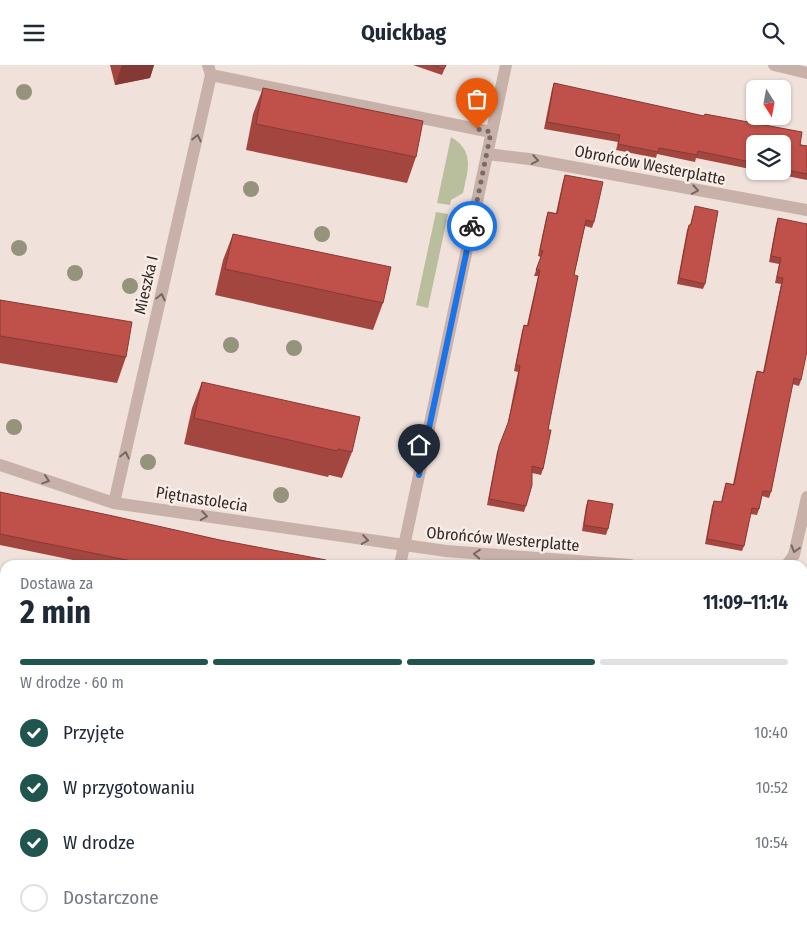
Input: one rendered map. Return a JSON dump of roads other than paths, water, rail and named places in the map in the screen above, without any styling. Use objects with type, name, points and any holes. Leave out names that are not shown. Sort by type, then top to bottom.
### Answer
[{"type":"street","points":[[401,560],[506,65]]},
{"type":"street","points":[[774,65],[807,73]]},
{"type":"street","name":"Mieszka I","points":[[114,503],[209,70],[491,132]]},
{"type":"street","name":"Obrońców Westerplatte","points":[[487,154],[529,159],[807,210]]},
{"type":"street","name":"Piętnastolecia","points":[[0,465],[114,503],[403,546]]},
{"type":"street","points":[[790,560],[794,555],[807,497]]},
{"type":"street","name":"Obrońców Westerplatte","points":[[403,546],[564,560]]}]
